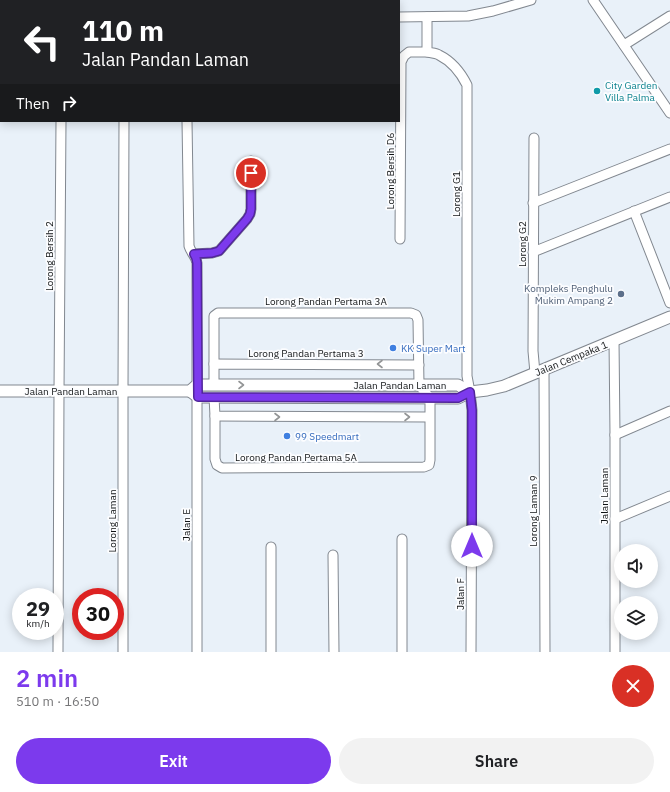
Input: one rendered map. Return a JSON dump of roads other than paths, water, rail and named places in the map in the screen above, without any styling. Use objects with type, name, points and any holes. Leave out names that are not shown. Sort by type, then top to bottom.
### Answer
[{"type":"street","points":[[400,17],[468,16],[531,0]]},
{"type":"street","points":[[593,0],[670,113]]},
{"type":"street","points":[[624,45],[670,16]]},
{"type":"street","points":[[427,17],[427,52]]},
{"type":"street","name":"Lorong Bersih D6","points":[[400,239],[401,62],[404,56],[409,52],[427,52]]},
{"type":"street","name":"Lorong G1","points":[[427,52],[438,54],[448,61],[462,75],[467,85],[467,376],[470,392]]},
{"type":"street","name":"Lorong Bersih 2","points":[[59,391],[61,122]]},
{"type":"street","name":"Lorong Laman","points":[[123,652],[124,122]]},
{"type":"street","name":"Jalan E","points":[[187,122],[189,246],[190,251],[194,254],[197,263],[195,391],[197,652]]},
{"type":"street","name":"Lorong G2","points":[[534,138],[533,351],[539,371]]},
{"type":"street","points":[[534,203],[670,149]]},
{"type":"street","points":[[194,254],[219,251],[247,219],[251,209],[251,161]]},
{"type":"street","points":[[533,252],[670,197]]},
{"type":"street","points":[[634,211],[670,303]]},
{"type":"street","name":"Lorong Pandan Pertama 3A","points":[[214,364],[214,316],[218,312],[411,312],[416,315],[418,320],[419,385]]},
{"type":"street","name":"Jalan Cempaka 1","points":[[470,392],[504,386],[670,317]]},
{"type":"street","name":"Jalan Laman","points":[[614,340],[615,652]]},
{"type":"street","points":[[214,364],[214,385]]},
{"type":"street","name":"Lorong Pandan Pertama 3","points":[[214,364],[419,365]]},
{"type":"street","name":"Lorong Laman 9","points":[[539,371],[545,652]]},
{"type":"street","name":"Jalan Pandan Laman","points":[[0,391],[195,391],[214,385],[458,385],[470,392]]},
{"type":"street","points":[[214,398],[215,416],[429,418],[430,398],[419,385]]},
{"type":"street","points":[[58,652],[59,391]]},
{"type":"street","name":"Jalan Pandan Laman","points":[[195,391],[214,398],[458,398],[470,392]]},
{"type":"street","name":"Jalan F","points":[[470,392],[472,410],[471,652]]},
{"type":"street","points":[[615,435],[670,411]]},
{"type":"street","name":"Lorong Pandan Pertama 5A","points":[[215,416],[215,460],[217,465],[222,468],[424,467],[429,465],[430,460],[429,418]]},
{"type":"street","points":[[615,519],[670,496]]},
{"type":"street","points":[[402,539],[402,652]]},
{"type":"street","points":[[271,546],[271,652]]},
{"type":"street","points":[[333,555],[334,652]]},
{"type":"place","name":"City Garden Villa Palma","points":[[597,91]]},
{"type":"place","name":"Kompleks Penghulu Mukim Ampang 2","points":[[621,294]]},
{"type":"place","name":"KK Super Mart","points":[[393,348]]},
{"type":"place","name":"99 Speedmart","points":[[287,436]]}]
